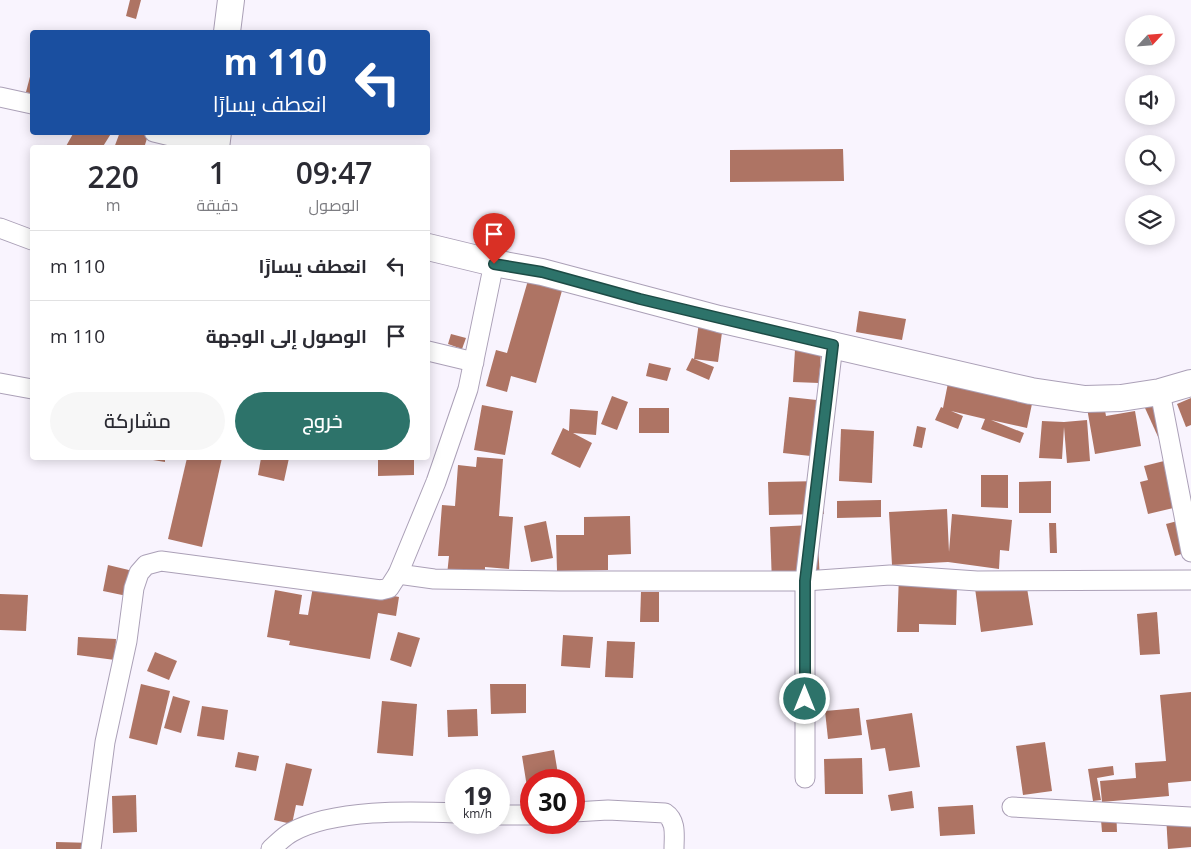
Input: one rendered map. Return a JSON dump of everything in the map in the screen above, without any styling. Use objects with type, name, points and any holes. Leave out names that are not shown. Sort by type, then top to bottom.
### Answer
[{"type":"street","points":[[228,30],[231,0]]},
{"type":"street","points":[[0,96],[30,104]]},
{"type":"street","points":[[173,135],[217,142]]},
{"type":"street","points":[[0,228],[30,239]]},
{"type":"street","points":[[430,248],[494,264],[542,272],[640,299],[1031,391],[1085,399],[1121,398],[1160,392],[1191,383]]},
{"type":"street","points":[[91,849],[105,742],[127,642],[134,588],[139,573],[146,566],[161,561],[381,590],[389,588],[398,574],[420,526],[468,389],[494,264]]},
{"type":"street","points":[[805,778],[805,581],[833,345]]},
{"type":"street","points":[[430,351],[474,362]]},
{"type":"street","points":[[0,383],[30,389]]},
{"type":"street","points":[[1160,392],[1191,552]]},
{"type":"street","points":[[398,574],[434,580],[805,581],[890,575],[977,581],[1191,580]]},
{"type":"street","points":[[1012,807],[1191,817]]},
{"type":"street","points":[[585,811],[608,810],[665,813],[674,824],[674,849]]},
{"type":"street","points":[[271,849],[291,832],[316,821],[340,816],[445,813]]},
{"type":"building","points":[[130,0],[141,0],[136,19],[126,16]]},
{"type":"building","points":[[30,77],[30,93],[26,92]]},
{"type":"building","points":[[72,135],[110,135],[104,145],[67,145]]},
{"type":"building","points":[[119,135],[148,135],[145,145],[115,145]]},
{"type":"building","points":[[843,149],[844,181],[730,182],[730,150]]},
{"type":"building","points":[[531,270],[565,280],[536,383],[511,376],[507,392],[486,386],[496,350],[507,353]]},
{"type":"building","points":[[859,311],[906,319],[902,340],[856,332]]},
{"type":"building","points":[[699,322],[723,325],[718,362],[694,359]]},
{"type":"building","points":[[451,334],[466,338],[462,349],[448,344]]},
{"type":"building","points":[[795,350],[821,352],[819,383],[793,382]]},
{"type":"building","points":[[692,358],[714,367],[709,380],[686,370]]},
{"type":"building","points":[[649,363],[671,368],[667,381],[646,376]]},
{"type":"building","points":[[950,373],[1033,399],[1027,428],[991,420],[1024,433],[1020,443],[981,429],[985,419],[951,411],[963,416],[958,429],[935,420],[941,407],[943,408]]},
{"type":"building","points":[[612,396],[628,402],[617,430],[601,424]]},
{"type":"building","points":[[789,397],[826,401],[820,457],[783,453]]},
{"type":"building","points":[[1191,398],[1191,425],[1186,427],[1177,404]]},
{"type":"building","points":[[1156,403],[1170,434],[1159,439],[1145,408]]},
{"type":"building","points":[[482,405],[513,411],[505,455],[474,450]]},
{"type":"building","points":[[1104,405],[1106,416],[1135,411],[1141,446],[1095,454],[1087,408]]},
{"type":"building","points":[[639,408],[669,408],[669,433],[639,433]]},
{"type":"building","points":[[570,409],[598,411],[596,435],[573,433],[592,443],[580,468],[551,454],[563,428],[569,431]]},
{"type":"building","points":[[1087,420],[1090,461],[1067,463],[1064,427],[1062,459],[1039,458],[1042,421]]},
{"type":"building","points":[[917,426],[926,428],[922,448],[913,446]]},
{"type":"building","points":[[841,429],[874,431],[872,483],[839,481]]},
{"type":"building","points":[[477,457],[503,459],[499,516],[513,517],[509,569],[485,567],[485,578],[447,575],[449,556],[438,556],[442,505],[455,506],[458,465],[476,467]]},
{"type":"building","points":[[1176,458],[1186,505],[1148,514],[1140,482],[1148,480],[1144,466]]},
{"type":"building","points":[[187,460],[222,460],[202,547],[168,539]]},
{"type":"building","points":[[261,460],[289,460],[284,481],[258,475]]},
{"type":"building","points":[[378,460],[414,460],[414,475],[378,476]]},
{"type":"building","points":[[981,475],[1008,475],[1008,508],[981,507]]},
{"type":"building","points":[[823,481],[824,514],[769,515],[768,482]]},
{"type":"building","points":[[1051,481],[1051,513],[1019,513],[1019,482]]},
{"type":"building","points":[[881,500],[881,517],[837,518],[837,501]]},
{"type":"building","points":[[947,509],[949,552],[952,514],[1012,520],[1009,551],[1000,550],[999,569],[948,562],[892,565],[889,512]]},
{"type":"building","points":[[630,516],[631,554],[608,555],[608,570],[557,571],[556,535],[584,535],[584,517]]},
{"type":"building","points":[[1185,519],[1191,551],[1175,556],[1166,524]]},
{"type":"building","points":[[546,521],[553,558],[531,562],[524,526]]},
{"type":"building","points":[[1049,523],[1056,523],[1057,553],[1050,553]]},
{"type":"building","points":[[812,525],[818,542],[820,582],[772,584],[770,527]]},
{"type":"building","points":[[108,565],[133,571],[127,596],[103,591]]},
{"type":"building","points":[[899,574],[957,585],[956,625],[919,624],[919,632],[897,632]]},
{"type":"building","points":[[1008,577],[1010,591],[1027,588],[1033,625],[981,632],[974,581]]},
{"type":"building","points":[[314,581],[399,597],[396,616],[378,613],[370,659],[289,645],[290,641],[267,637],[275,590],[302,595],[299,614],[308,615]]},
{"type":"building","points":[[641,592],[659,592],[659,622],[640,622]]},
{"type":"building","points":[[0,594],[28,595],[26,631],[0,630]]},
{"type":"building","points":[[1157,612],[1160,654],[1140,655],[1137,614]]},
{"type":"building","points":[[398,632],[420,638],[411,667],[390,660]]},
{"type":"building","points":[[563,635],[593,637],[590,668],[561,666]]},
{"type":"building","points":[[78,637],[116,639],[115,660],[77,655]]},
{"type":"building","points":[[607,641],[635,642],[633,678],[605,677]]},
{"type":"building","points":[[155,652],[177,661],[169,680],[147,671]]},
{"type":"building","points":[[141,684],[170,691],[157,745],[129,738]]},
{"type":"building","points":[[490,684],[526,684],[526,713],[491,714]]},
{"type":"building","points":[[1191,692],[1191,781],[1168,783],[1169,796],[1102,802],[1100,781],[1136,778],[1135,763],[1166,761],[1160,695]]},
{"type":"building","points":[[173,696],[190,701],[181,733],[164,728]]},
{"type":"building","points":[[382,701],[417,704],[413,756],[377,753]]},
{"type":"building","points":[[202,706],[228,710],[224,740],[197,736]]},
{"type":"building","points":[[859,708],[862,735],[828,739],[825,711]]},
{"type":"building","points":[[477,709],[478,736],[448,737],[447,710]]},
{"type":"building","points":[[912,713],[920,767],[889,771],[885,748],[871,750],[866,720]]},
{"type":"building","points":[[1045,742],[1052,791],[1023,795],[1016,746]]},
{"type":"building","points":[[554,750],[557,769],[524,769],[522,756]]},
{"type":"building","points":[[238,752],[259,756],[256,771],[235,767]]},
{"type":"building","points":[[862,758],[863,794],[825,794],[824,759]]},
{"type":"building","points":[[286,763],[312,769],[303,806],[296,805],[292,824],[274,820]]},
{"type":"building","points":[[1113,766],[1114,775],[1097,778],[1101,800],[1093,801],[1088,769]]},
{"type":"building","points":[[912,791],[914,808],[891,811],[888,795]]},
{"type":"building","points":[[136,795],[137,832],[113,833],[112,796]]},
{"type":"building","points":[[973,805],[975,834],[940,836],[938,807]]},
{"type":"building","points":[[1116,807],[1117,832],[1102,832],[1100,808]]},
{"type":"building","points":[[1191,814],[1191,847],[1168,849],[1166,816]]},
{"type":"building","points":[[56,842],[94,843],[94,849],[56,849]]},
{"type":"route","points":[[494,264],[542,272],[719,319],[833,345],[805,581],[805,699]]}]
